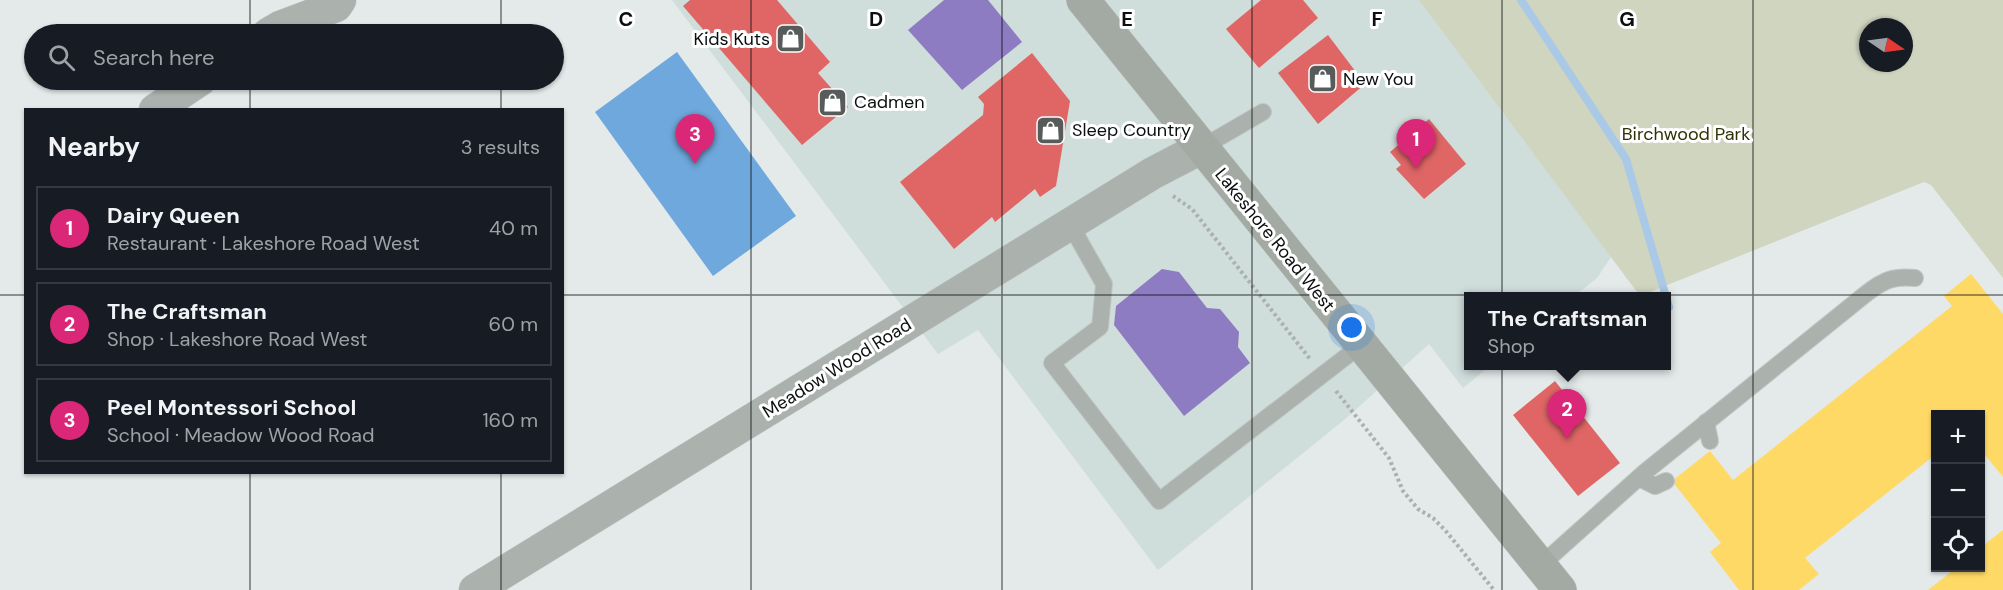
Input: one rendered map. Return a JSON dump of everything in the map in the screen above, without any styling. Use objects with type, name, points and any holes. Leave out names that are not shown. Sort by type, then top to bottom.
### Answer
[{"type":"main road","name":"Lakeshore Road West","points":[[1083,0],[1550,578]]},
{"type":"street","points":[[288,24],[336,6],[340,0]]},
{"type":"street","points":[[158,108],[185,90]]},
{"type":"street","name":"Meadow Wood Road","points":[[475,590],[1070,224],[1201,148]]},
{"type":"lane","points":[[1201,148],[1263,112]]},
{"type":"lane","points":[[1070,224],[1104,284],[1100,327],[1052,363],[1159,501],[1360,345]]},
{"type":"lane","points":[[1550,578],[1639,478],[1706,422],[1883,281],[1895,276],[1914,279]]},
{"type":"lane","points":[[1706,422],[1710,441]]},
{"type":"lane","points":[[1639,478],[1656,486],[1665,481]]},
{"type":"shaded area","points":[[672,0],[1426,0],[1611,257],[1597,278],[1579,292],[1464,292],[1464,370],[1485,370],[1463,388],[1429,344],[1344,420],[1158,570],[978,330],[938,354]]},
{"type":"green space","name":"Birchwood Park","points":[[1419,0],[2003,0],[2003,278],[1931,185],[1924,182],[1650,292],[1637,292]]},
{"type":"building: Homes","points":[[1971,274],[2003,314],[2003,477],[1985,455],[1985,410],[1931,410],[1931,458],[1805,558],[1819,574],[1799,590],[1739,590],[1710,552],[1721,543],[1672,481],[1710,451],[1733,480],[1952,306],[1944,296]]},
{"type":"building: Homes","points":[[2003,530],[2003,590],[1928,590],[1951,572],[1985,572],[1985,544]]},
{"type":"building: Shops","points":[[690,0],[777,0],[830,62],[818,73],[848,107],[802,145],[683,6]]},
{"type":"building: Shops","points":[[1261,0],[1303,0],[1318,18],[1259,68],[1226,29]]},
{"type":"building: Shops","name":"New You","points":[[1328,35],[1365,84],[1318,124],[1278,73]]},
{"type":"building: Shops","points":[[1032,53],[1070,101],[1056,186],[1040,197],[1035,189],[995,222],[992,217],[954,249],[900,182],[983,115],[984,104],[978,97]]},
{"type":"building: Shops","points":[[1429,119],[1466,164],[1424,199],[1396,169],[1401,165],[1390,152]]},
{"type":"building: Shops","points":[[1555,381],[1620,463],[1578,496],[1513,415]]},
{"type":"building: Offices","points":[[944,0],[988,0],[1022,42],[962,90],[908,30]]},
{"type":"building: Offices","points":[[1162,269],[1179,272],[1207,308],[1220,309],[1239,332],[1238,347],[1250,363],[1184,416],[1114,325],[1116,306]]},
{"type":"building: Schools","points":[[677,52],[796,216],[713,276],[595,112]]},
{"type":"waterway","points":[[1521,0],[1626,159],[1665,292]]},
{"type":"place","name":"Kids Kuts","points":[[791,39]]},
{"type":"place","name":"New You","points":[[1322,79]]},
{"type":"place","name":"Cadmen","points":[[833,102]]},
{"type":"place","name":"Sleep Country","points":[[1051,130]]},
{"type":"place","name":"Peel Montessori School","points":[[695,164]]},
{"type":"place","name":"Dairy Queen","points":[[1416,169]]},
{"type":"place","name":"The Craftsman","points":[[1567,439]]}]
